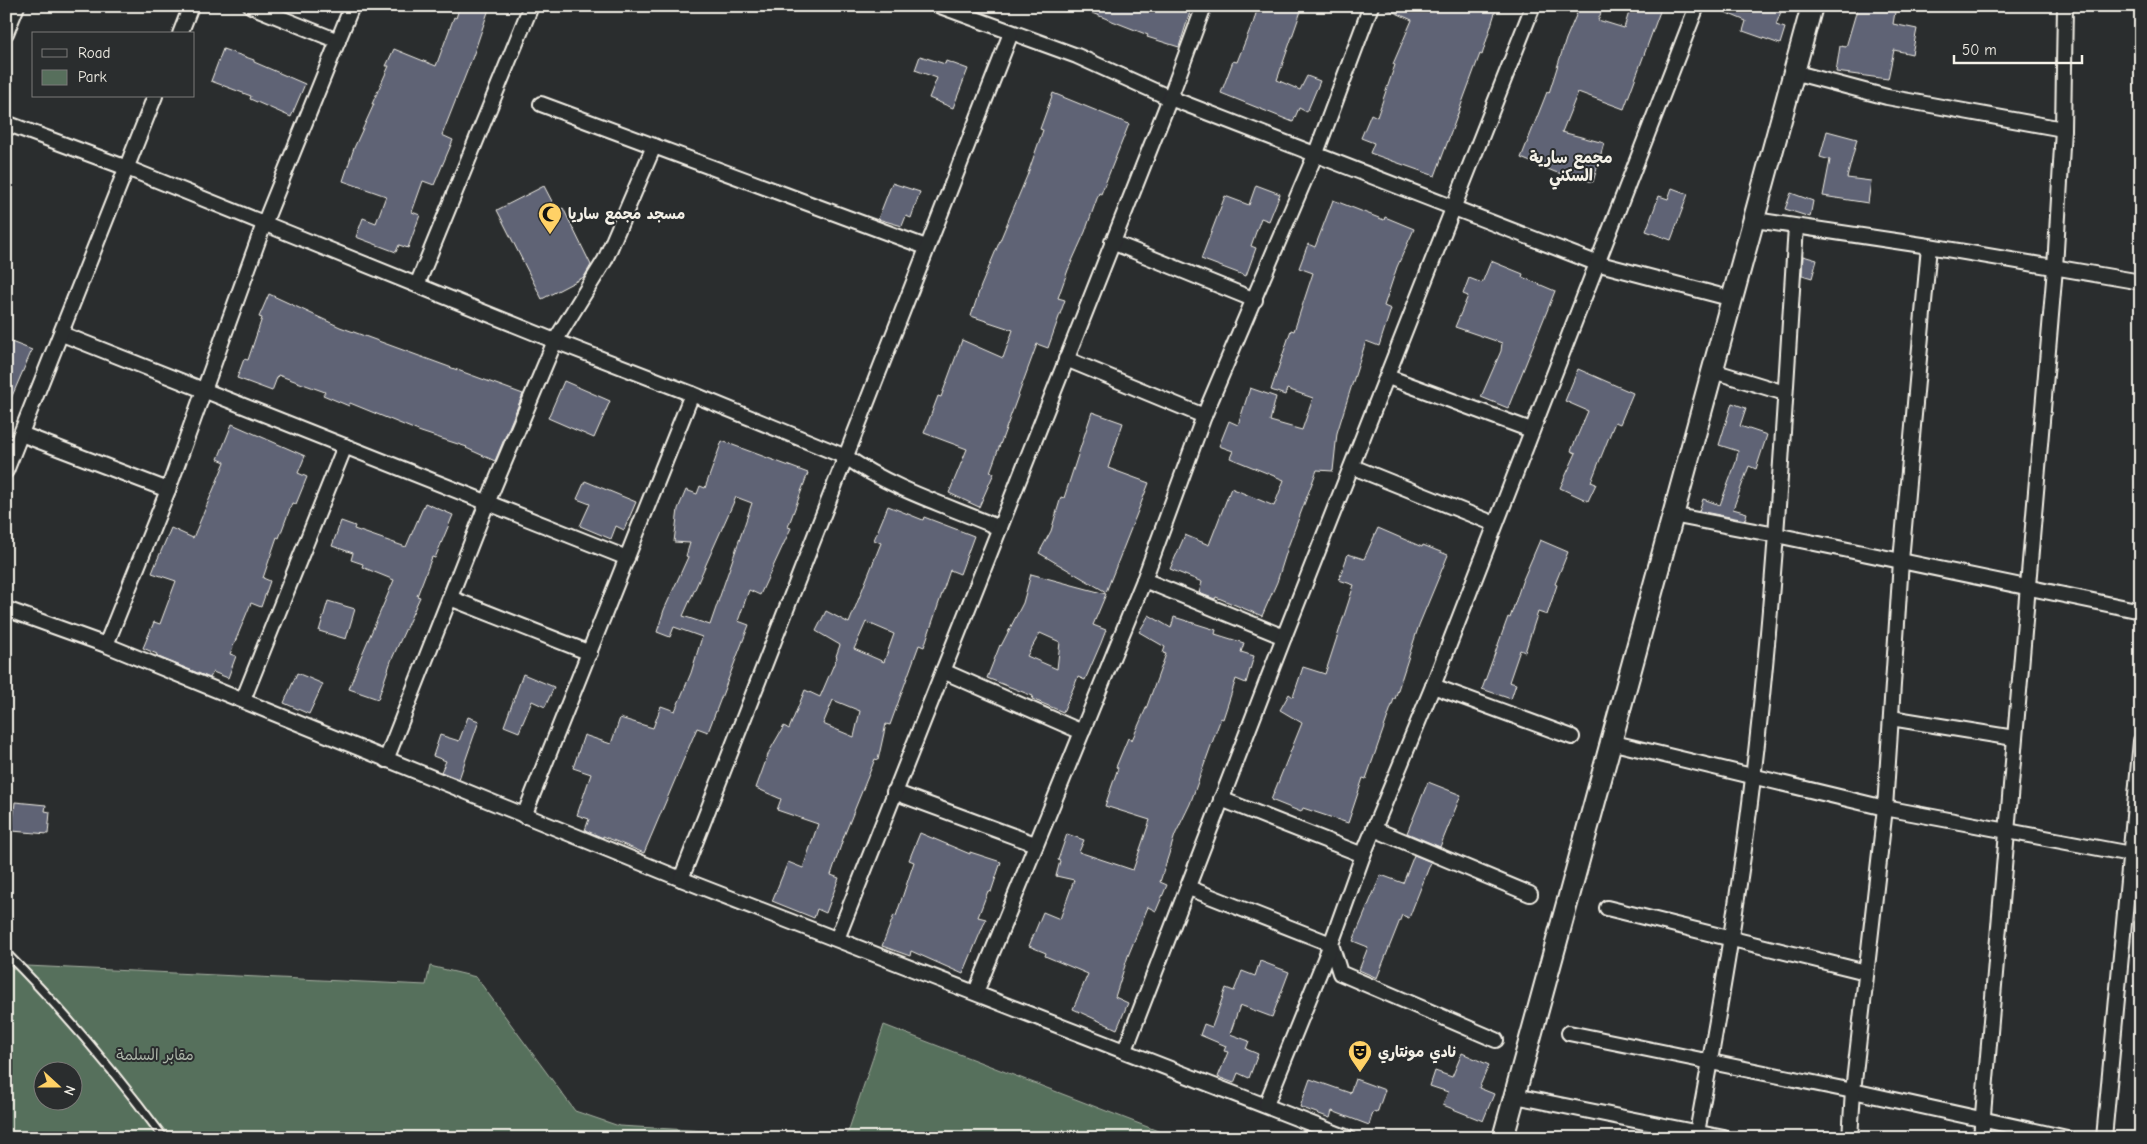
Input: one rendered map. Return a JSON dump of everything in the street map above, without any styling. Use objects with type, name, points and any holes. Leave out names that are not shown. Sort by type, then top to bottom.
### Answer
[{"type":"street","points":[[6,33],[17,6]]},
{"type":"street","points":[[181,32],[191,6]]},
{"type":"street","points":[[251,6],[338,40]]},
{"type":"street","points":[[106,645],[168,490],[264,224],[352,6]]},
{"type":"street","points":[[417,285],[531,6]]},
{"type":"street","points":[[940,6],[1077,56],[1170,98],[1596,263],[1733,299]]},
{"type":"street","points":[[837,939],[1170,98],[1204,6]]},
{"type":"street","points":[[976,992],[1144,580],[1204,416],[1316,153],[1371,6]]},
{"type":"street","points":[[1125,1050],[1189,888],[1221,799],[1284,637],[1353,467],[1533,6]]},
{"type":"street","points":[[1266,1104],[1331,944],[1363,855],[1433,686],[1697,6]]},
{"type":"street","points":[[1503,1138],[1812,6]]},
{"type":"street","points":[[1981,1138],[2026,588],[2055,268],[2063,128],[2065,6]]},
{"type":"street","points":[[681,879],[1011,33]]},
{"type":"street","points":[[1793,72],[1887,97],[2063,128]]},
{"type":"street","points":[[6,471],[155,98]]},
{"type":"street","points":[[541,104],[926,247]]},
{"type":"street","points":[[6,123],[127,168],[555,342],[692,394],[846,457],[874,475],[1000,528]]},
{"type":"street","points":[[386,760],[486,503],[555,342],[605,260],[654,146]]},
{"type":"street","points":[[1755,220],[1928,246],[2141,282]]},
{"type":"street","points":[[1696,1135],[1732,940],[1754,777],[1776,535],[1796,227]]},
{"type":"street","points":[[1112,242],[1255,300]]},
{"type":"street","points":[[1850,1138],[1853,1091],[1885,808],[1902,561],[1928,246]]},
{"type":"street","points":[[62,334],[627,558]]},
{"type":"street","points":[[1066,359],[1204,416]]},
{"type":"street","points":[[1713,371],[1785,393]]},
{"type":"street","points":[[1388,377],[1531,430]]},
{"type":"street","points":[[524,816],[692,394]]},
{"type":"street","points":[[21,434],[168,490]]},
{"type":"street","points":[[243,700],[345,446]]},
{"type":"street","points":[[1353,467],[1495,524]]},
{"type":"street","points":[[1672,515],[2141,611]]},
{"type":"street","points":[[1144,580],[1284,637]]},
{"type":"street","points":[[450,598],[590,653]]},
{"type":"street","points":[[6,609],[106,645],[681,879],[1266,1104],[1348,1138]]},
{"type":"street","points":[[943,670],[1082,732]]},
{"type":"street","points":[[1433,686],[1572,737]]},
{"type":"street","points":[[1891,718],[2014,738]]},
{"type":"street","points":[[2104,1138],[2136,855],[2141,741]]},
{"type":"street","points":[[1610,742],[1885,808],[2136,855]]},
{"type":"street","points":[[894,792],[1035,844]]},
{"type":"street","points":[[1221,799],[1363,855]]},
{"type":"street","points":[[1374,829],[1530,894]]},
{"type":"street","points":[[1189,888],[1331,944]]},
{"type":"street","points":[[1607,908],[1866,972]]},
{"type":"street","points":[[1331,944],[1340,973],[1496,1040]]},
{"type":"street","points":[[1569,1033],[1853,1091],[2067,1138]]},
{"type":"street","points":[[1515,1096],[1696,1135],[1724,1138]]},
{"type":"lane","points":[[6,953],[81,1032],[125,1085],[164,1138]]},
{"type":"green space","name":"مقابر السلمة","points":[[6,965],[426,985],[430,966],[476,977],[575,1111],[619,1126],[831,1138],[6,1138]]},
{"type":"green space","points":[[884,1025],[1176,1138],[846,1138]]},
{"type":"building","points":[[460,6],[490,6],[473,56],[442,135],[453,140],[434,185],[423,181],[412,212],[420,215],[408,248],[399,245],[396,252],[356,237],[363,218],[376,223],[386,196],[343,181],[354,148],[374,104],[372,104],[389,66],[386,66],[394,49],[436,66]]},
{"type":"building","points":[[1074,6],[1192,6],[1179,47],[1147,37],[1148,35]]},
{"type":"building","points":[[1258,6],[1287,6],[1301,11],[1277,80],[1300,90],[1307,76],[1320,81],[1307,112],[1299,108],[1293,122],[1221,93],[1233,61],[1237,62],[1253,24]]},
{"type":"building","points":[[1380,6],[1497,6],[1482,55],[1480,54],[1435,176],[1370,153],[1374,143],[1361,138],[1371,114],[1377,117],[1395,65],[1393,64],[1412,20]]},
{"type":"building","points":[[1580,6],[1604,6],[1598,20],[1624,28],[1631,6],[1662,6],[1624,109],[1578,92],[1562,132],[1604,143],[1593,182],[1555,172],[1521,158],[1547,92],[1549,93],[1566,39]]},
{"type":"building","points":[[1710,6],[1783,6],[1776,25],[1785,28],[1780,44],[1743,31],[1746,21]]},
{"type":"building","points":[[1858,6],[1896,6],[1893,24],[1917,29],[1912,54],[1894,50],[1888,79],[1836,72],[1840,46],[1846,47]]},
{"type":"building","points":[[223,49],[254,60],[254,62],[305,84],[291,117],[250,99],[251,96],[211,81]]},
{"type":"building","points":[[920,56],[945,64],[946,61],[968,69],[953,108],[929,98],[937,78],[915,70]]},
{"type":"building","points":[[1053,93],[1129,124],[1068,270],[1058,298],[1065,300],[1048,348],[1037,344],[990,472],[994,473],[979,507],[949,493],[967,449],[924,433],[938,396],[941,397],[962,340],[1003,358],[1013,330],[971,316],[981,286],[1027,176],[1043,130],[1040,129]]},
{"type":"building","points":[[1827,131],[1857,139],[1847,178],[1871,181],[1868,203],[1823,196],[1830,160],[1820,157]]},
{"type":"building","points":[[892,183],[920,192],[911,218],[906,216],[902,226],[878,219]]},
{"type":"building","points":[[1256,185],[1280,194],[1269,221],[1261,218],[1251,246],[1256,248],[1246,276],[1201,259],[1225,196],[1249,205]]},
{"type":"building","points":[[544,186],[557,211],[563,208],[591,265],[584,277],[542,299],[497,210]]},
{"type":"building","points":[[1672,188],[1688,194],[1671,240],[1646,231],[1659,196],[1668,199]]},
{"type":"building","points":[[1791,193],[1813,201],[1810,217],[1785,209]]},
{"type":"building","points":[[1333,200],[1384,220],[1385,217],[1414,229],[1397,267],[1384,306],[1391,309],[1379,346],[1366,341],[1337,433],[1333,471],[1317,470],[1277,582],[1262,616],[1216,597],[1215,599],[1199,593],[1202,582],[1170,569],[1185,535],[1209,545],[1231,488],[1274,506],[1284,480],[1230,458],[1233,451],[1219,446],[1229,421],[1238,425],[1250,388],[1276,397],[1270,421],[1302,430],[1313,398],[1287,389],[1285,395],[1271,390],[1291,330],[1294,331],[1313,273],[1299,268],[1308,244],[1315,247]]},
{"type":"building","points":[[1803,256],[1817,260],[1812,278],[1802,275]]},
{"type":"building","points":[[1491,261],[1523,274],[1522,277],[1555,291],[1508,408],[1481,397],[1501,351],[1502,343],[1455,327],[1468,296],[1463,294],[1469,278],[1482,283]]},
{"type":"building","points":[[269,294],[340,327],[523,394],[495,461],[467,447],[421,432],[350,403],[349,406],[323,395],[325,392],[278,375],[272,391],[237,378],[244,359],[248,360],[262,318],[259,317]]},
{"type":"building","points":[[6,340],[32,350],[6,410]]},
{"type":"building","points":[[1578,369],[1633,393],[1620,424],[1615,422],[1591,482],[1596,484],[1588,501],[1560,488],[1576,453],[1571,451],[1588,411],[1565,401]]},
{"type":"building","points":[[564,381],[610,401],[594,438],[548,418]]},
{"type":"building","points":[[1732,403],[1746,408],[1740,426],[1767,435],[1756,469],[1749,466],[1733,509],[1747,513],[1745,520],[1699,511],[1703,499],[1720,505],[1736,462],[1738,451],[1719,445]]},
{"type":"building","points":[[1092,412],[1123,423],[1108,468],[1149,483],[1106,592],[1039,553],[1051,531],[1061,497],[1064,498]]},
{"type":"building","points":[[232,424],[305,456],[298,473],[307,477],[296,504],[292,503],[279,538],[277,537],[263,578],[270,581],[261,607],[251,603],[230,654],[236,656],[228,678],[213,672],[210,678],[156,656],[157,654],[143,648],[154,622],[160,624],[176,581],[152,573],[171,528],[193,538],[225,462],[218,459]]},
{"type":"building","points":[[722,441],[808,473],[788,527],[791,528],[760,595],[749,590],[738,621],[749,625],[708,732],[697,728],[644,853],[585,830],[589,819],[577,815],[591,774],[573,768],[584,735],[611,744],[620,718],[653,728],[661,706],[675,711],[691,673],[702,637],[674,627],[670,637],[657,632],[664,610],[688,557],[686,556],[690,543],[674,542],[678,509],[686,490],[697,494],[700,486],[705,488]],"holes":[[[736,497],[752,503],[710,625],[683,616]]]},
{"type":"building","points":[[585,481],[636,502],[624,530],[616,526],[611,539],[580,526],[590,504],[577,499]]},
{"type":"building","points":[[425,503],[453,515],[435,558],[432,557],[417,596],[420,597],[391,661],[378,699],[349,689],[394,580],[362,567],[363,564],[351,560],[353,553],[332,546],[341,521],[355,526],[354,529],[406,547]]},
{"type":"building","points":[[888,506],[923,520],[924,517],[974,536],[960,574],[950,570],[924,647],[919,645],[890,725],[886,724],[878,760],[875,759],[844,836],[831,875],[839,878],[826,913],[817,909],[814,918],[772,901],[788,862],[803,868],[818,824],[777,810],[781,799],[756,788],[769,752],[784,726],[789,729],[805,690],[820,697],[837,657],[840,645],[816,631],[826,611],[849,623],[881,543],[874,540]],"holes":[[[866,622],[894,634],[884,662],[854,649]],[[833,700],[860,711],[854,737],[823,724]]]},
{"type":"building","points":[[1378,528],[1422,547],[1423,545],[1448,555],[1419,625],[1395,699],[1366,779],[1363,778],[1348,823],[1303,808],[1301,812],[1271,800],[1302,723],[1280,710],[1289,694],[1293,697],[1303,667],[1325,674],[1354,585],[1339,580],[1348,554],[1364,559]]},
{"type":"building","points":[[1540,540],[1568,552],[1555,584],[1557,585],[1547,615],[1538,612],[1525,652],[1520,650],[1509,682],[1516,684],[1511,699],[1482,689],[1508,617],[1510,618],[1522,582]]},
{"type":"building","points":[[1031,574],[1106,594],[1093,625],[1106,630],[1085,680],[1078,677],[1063,712],[1032,699],[1033,696],[987,678],[1000,645],[1023,603]],"holes":[[[1040,633],[1060,642],[1057,669],[1027,656]]]},
{"type":"building","points":[[328,601],[355,609],[346,639],[319,631]]},
{"type":"building","points":[[1149,615],[1171,628],[1174,617],[1216,630],[1215,634],[1244,643],[1241,652],[1254,656],[1246,683],[1236,679],[1223,719],[1221,718],[1190,804],[1175,835],[1160,882],[1167,885],[1156,911],[1148,907],[1128,956],[1115,997],[1128,1003],[1117,1029],[1073,1009],[1088,974],[1045,956],[1046,953],[1029,946],[1043,912],[1060,919],[1074,880],[1056,876],[1060,861],[1058,860],[1067,834],[1084,840],[1079,852],[1133,870],[1150,820],[1105,806],[1118,768],[1116,767],[1128,738],[1132,740],[1166,654],[1163,653],[1165,647],[1139,632]]},
{"type":"building","points":[[297,673],[323,684],[309,714],[284,703]]},
{"type":"building","points":[[523,674],[554,687],[545,707],[532,701],[519,732],[504,726]]},
{"type":"building","points":[[468,717],[479,721],[459,779],[441,772],[446,761],[433,756],[440,735],[459,741]]},
{"type":"building","points":[[1428,782],[1461,795],[1440,847],[1407,833]]},
{"type":"building","points":[[15,802],[46,805],[45,811],[50,812],[48,834],[12,831]]},
{"type":"building","points":[[920,833],[970,854],[970,852],[1001,862],[991,892],[988,891],[978,917],[986,919],[963,974],[911,951],[910,956],[882,946],[894,915],[896,916],[914,862],[909,860]]},
{"type":"building","points":[[1414,855],[1431,862],[1409,918],[1402,915],[1377,978],[1359,970],[1368,947],[1353,941],[1381,875],[1403,883]]},
{"type":"building","points":[[1260,961],[1289,972],[1272,1017],[1240,1005],[1230,1034],[1249,1041],[1246,1049],[1258,1054],[1249,1078],[1238,1073],[1234,1083],[1218,1077],[1228,1052],[1224,1051],[1226,1046],[1200,1035],[1204,1024],[1212,1027],[1226,988],[1234,991],[1242,971],[1255,976]]},
{"type":"building","points":[[1462,1053],[1489,1065],[1479,1088],[1494,1094],[1483,1121],[1443,1105],[1448,1092],[1430,1086],[1435,1071],[1452,1077]]},
{"type":"building","points":[[1310,1079],[1350,1093],[1355,1079],[1385,1090],[1377,1113],[1373,1112],[1369,1125],[1332,1111],[1330,1118],[1300,1107]]},
{"type":"place","name":"مسجد مجمع ساريا","points":[[550,235]]},
{"type":"place","name":"نادي مونتاري","points":[[1360,1073]]},
{"type":"district","name":"مجمع سارية السكني","points":[[1571,166]]}]
